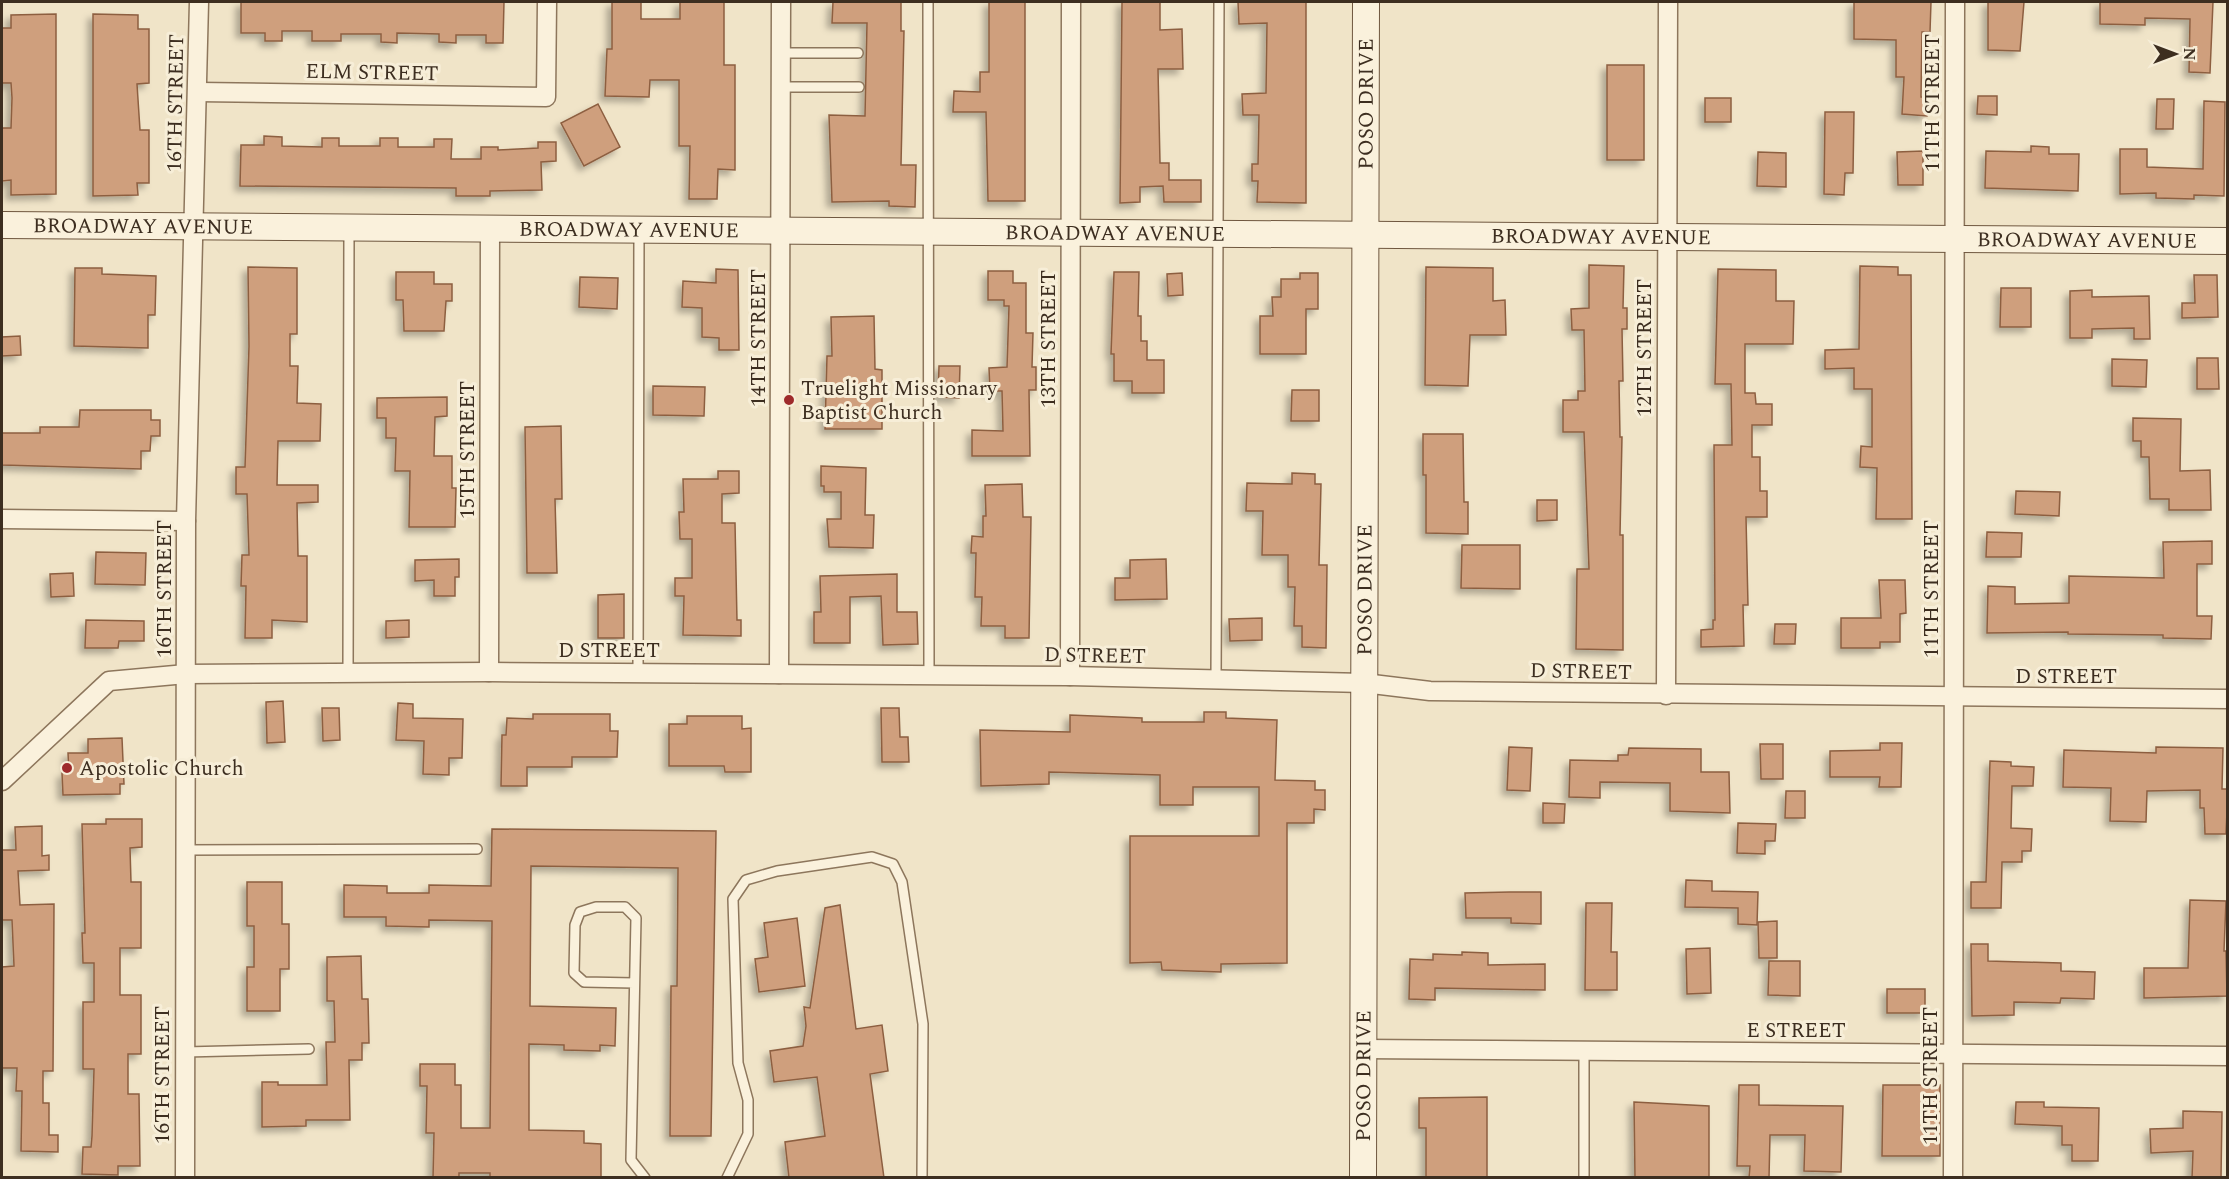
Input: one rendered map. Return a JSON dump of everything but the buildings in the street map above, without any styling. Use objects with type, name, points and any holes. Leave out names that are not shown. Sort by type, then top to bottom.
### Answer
[{"type":"street","name":"16TH STREET","points":[[185,1178],[186,520],[196,226],[199,2]]},
{"type":"street","name":"ELM STREET","points":[[198,92],[546,97],[547,2]]},
{"type":"street","name":"14TH STREET","points":[[779,674],[781,2]]},
{"type":"street","name":"13TH STREET","points":[[1070,676],[1071,2]]},
{"type":"street","name":"POSO DRIVE","points":[[1363,1178],[1366,2]]},
{"type":"street","name":"12TH STREET","points":[[1666,695],[1668,2]]},
{"type":"street","name":"11TH STREET","points":[[1953,1178],[1955,2]]},
{"type":"street","name":"BROADWAY AVENUE","points":[[2,225],[2228,241]]},
{"type":"street","name":"15TH STREET","points":[[489,672],[490,228]]},
{"type":"street","points":[[2,519],[186,520]]},
{"type":"street","name":"D STREET","points":[[2,781],[109,681],[186,674],[489,672],[1070,676],[1364,683],[1430,691],[2228,699]]},
{"type":"street","name":"E STREET","points":[[1363,1049],[2228,1056]]},
{"type":"lane","points":[[928,2],[929,675]]},
{"type":"lane","points":[[1216,680],[1219,2]]},
{"type":"lane","points":[[781,52],[858,53]]},
{"type":"lane","points":[[781,87],[859,87]]},
{"type":"lane","points":[[348,673],[349,227]]},
{"type":"lane","points":[[638,673],[639,230]]},
{"type":"lane","points":[[185,850],[477,849]]},
{"type":"lane","points":[[727,1178],[748,1134],[748,1101],[738,1063],[733,899],[746,880],[777,871],[872,857],[893,864],[902,882],[923,1024],[922,1178]]},
{"type":"lane","points":[[634,983],[584,982],[574,973],[575,925],[580,912],[596,907],[625,907],[636,918],[631,1160],[645,1178]]},
{"type":"lane","points":[[185,1052],[309,1049]]},
{"type":"lane","points":[[1584,1051],[1584,1178]]},
{"type":"place","name":"Truelight Missionary Baptist Church","points":[[789,400]]},
{"type":"place","name":"Apostolic Church","points":[[67,768]]}]
